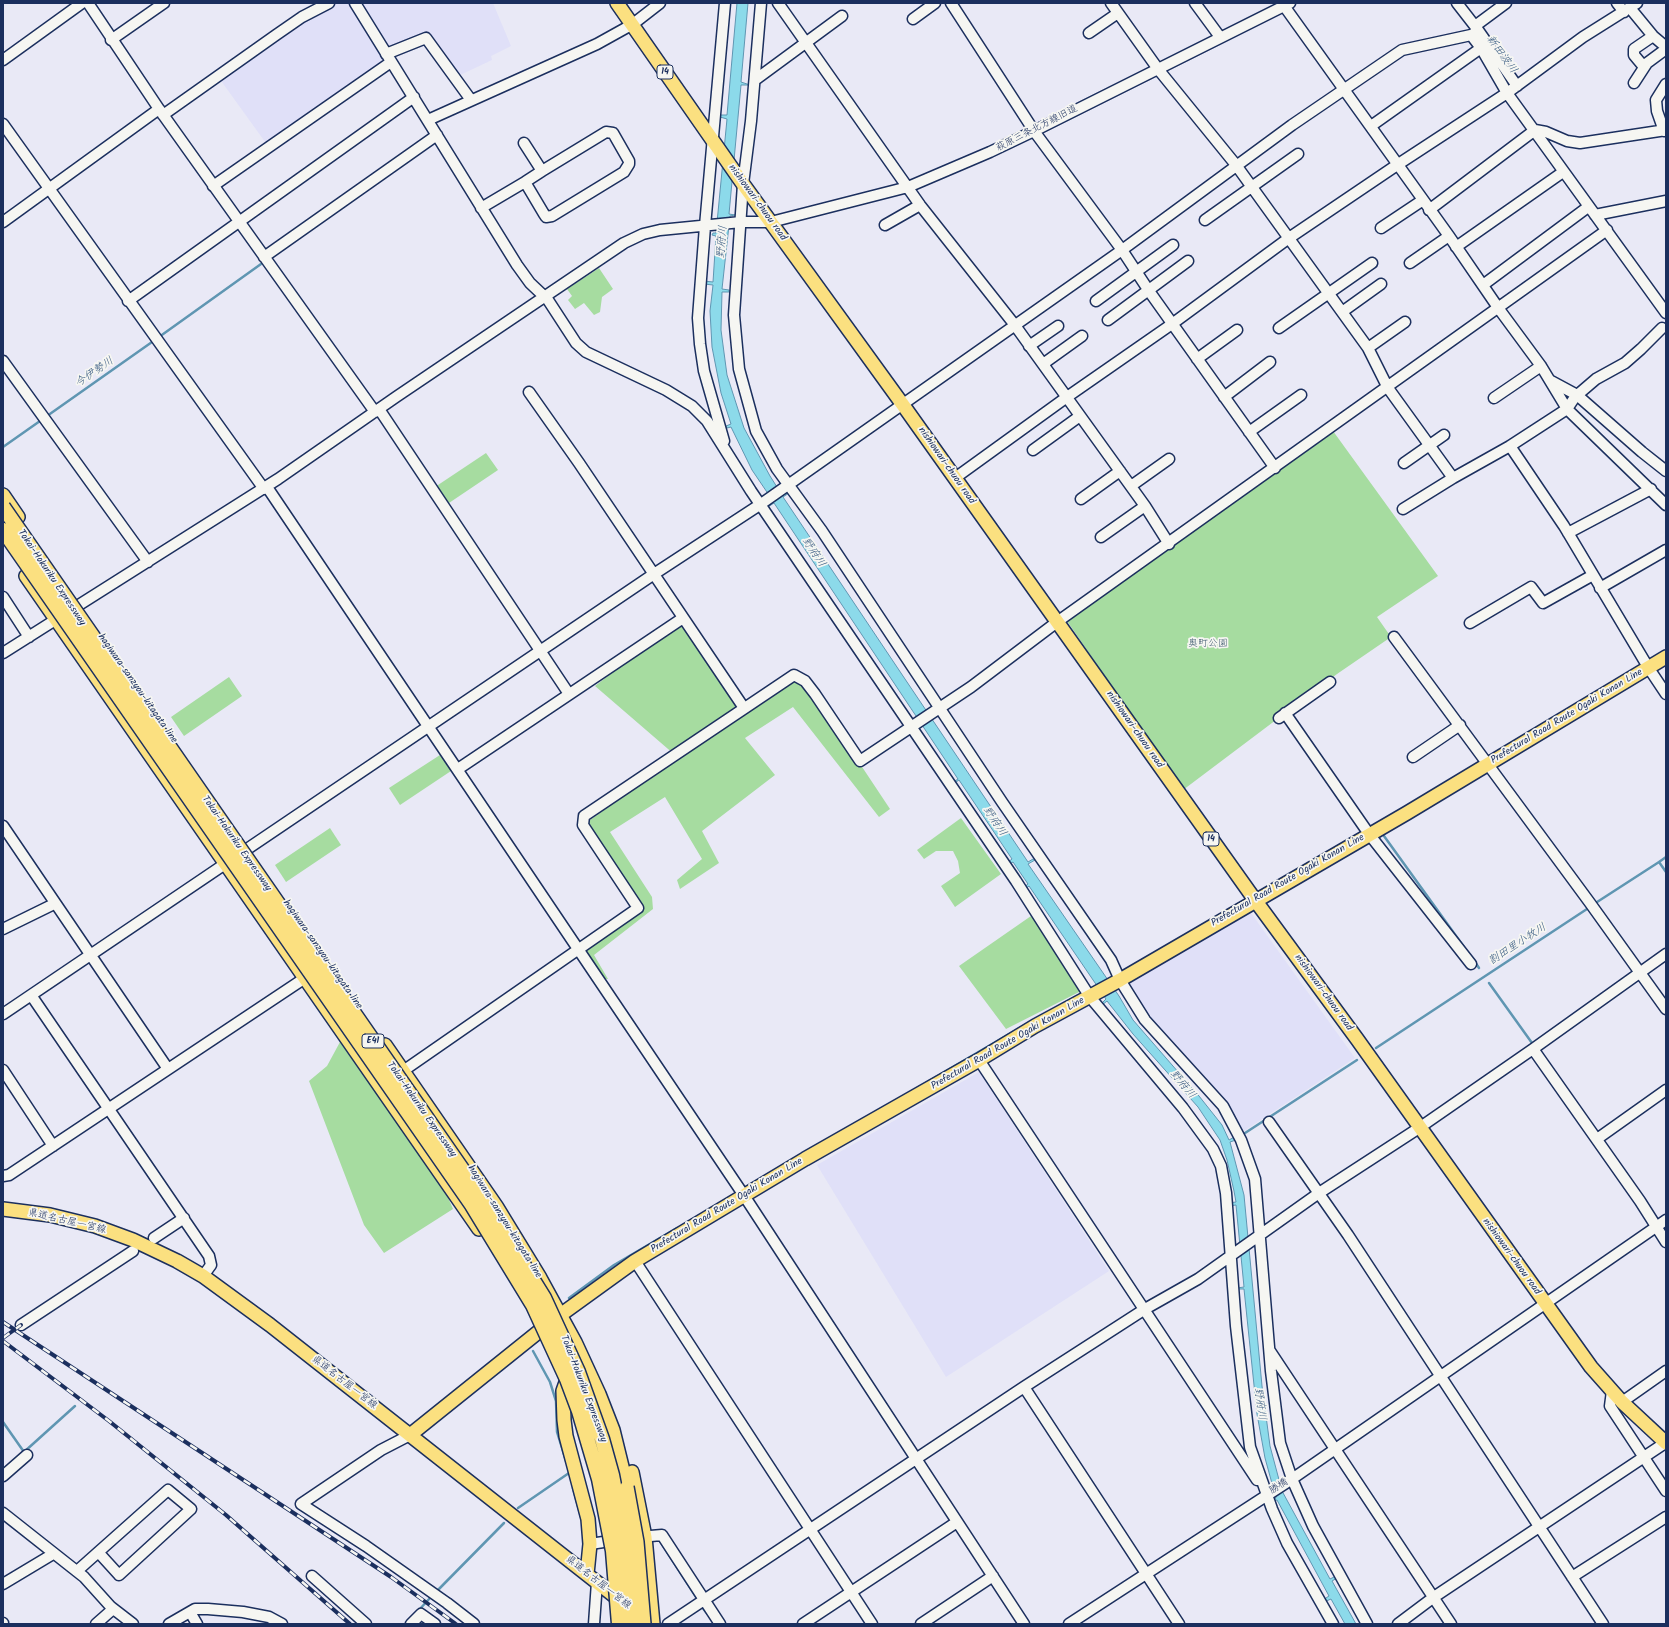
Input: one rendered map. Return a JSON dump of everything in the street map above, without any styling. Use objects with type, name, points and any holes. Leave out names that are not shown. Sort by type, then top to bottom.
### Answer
[{"type":"highway","name":"Tokai-Hokuriku Expressway","points":[[3,507],[482,1198],[544,1298],[578,1372],[602,1439],[612,1475],[626,1547],[632,1624]]},
{"type":"highway","name":"Tokai-Hokuriku Expressway","points":[[3,530],[472,1205],[512,1268],[533,1305],[567,1379],[579,1411],[595,1465],[607,1515],[613,1551],[619,1624]]},
{"type":"main road","name":"nishiowari-chuou road","points":[[617,3],[743,184],[903,405],[1255,900],[1590,1367],[1612,1392],[1666,1443]]},
{"type":"main road","name":"hagiwara-sanzyou-kitagata line","points":[[3,495],[496,1206],[520,1245],[556,1318],[574,1342],[613,1430],[627,1487],[637,1542],[644,1624]]},
{"type":"main road","name":"hagiwara-sanzyou-kitagata line","points":[[3,542],[474,1221],[519,1289],[530,1303],[556,1318]]},
{"type":"main road","name":"Prefectural Road Route Ogaki Konan Line","points":[[410,1436],[556,1318],[635,1261],[805,1160],[979,1060],[1034,1026],[1120,980],[1489,765],[1666,657]]},
{"type":"main road","name":"県道名古屋一宮線","points":[[3,1209],[50,1215],[94,1226],[140,1243],[177,1261],[203,1276],[270,1325],[650,1624]]},
{"type":"main road","points":[[581,1357],[565,1383],[564,1420],[566,1436],[585,1506],[590,1544],[592,1578]]},
{"type":"main road","points":[[598,1394],[615,1418],[622,1432],[637,1492],[645,1537],[653,1624]]},
{"type":"street","points":[[3,60],[82,3]]},
{"type":"street","points":[[88,3],[111,40],[161,112],[264,257],[377,411],[541,650],[569,694]]},
{"type":"street","points":[[111,40],[164,3]]},
{"type":"street","points":[[3,222],[49,188],[161,112],[302,18],[329,3]]},
{"type":"street","points":[[355,3],[517,265],[544,298],[576,343],[586,352],[666,390],[697,409],[707,421],[760,504],[911,729],[1016,881],[1090,997],[1183,1108],[1213,1149],[1221,1166],[1224,1182],[1241,1376],[1250,1448],[1266,1496],[1287,1543],[1333,1624]]},
{"type":"street","points":[[428,120],[598,44],[632,24],[660,3]]},
{"type":"street","points":[[725,3],[698,318],[700,344],[711,401],[730,457]]},
{"type":"street","points":[[762,3],[743,184],[734,315],[739,369],[756,431],[762,445],[788,484],[822,531],[1085,924],[1111,960],[1120,980],[1145,1020],[1223,1106],[1240,1137],[1255,1179],[1261,1235],[1269,1349],[1280,1443],[1292,1479],[1312,1526],[1366,1624]]},
{"type":"street","points":[[778,3],[920,205],[1014,324],[1146,506],[1169,544]]},
{"type":"street","points":[[912,19],[935,3]]},
{"type":"street","points":[[951,3],[1034,131],[1122,250],[1172,324],[1275,468]]},
{"type":"street","points":[[1111,3],[1158,69],[1236,165],[1289,238],[1368,348],[1388,388],[1428,446],[1453,478]]},
{"type":"street","points":[[1195,3],[1220,37]]},
{"type":"street","points":[[1457,3],[1475,30],[1517,86]]},
{"type":"street","points":[[3,1014],[428,726],[760,504],[903,405],[1014,324],[1122,250],[1236,165],[1402,50],[1475,30],[1506,3]]},
{"type":"street","points":[[1617,3],[1630,7],[1652,36],[1666,48],[1644,67],[1634,82]]},
{"type":"street","points":[[1285,4],[1397,165],[1541,366],[1567,409],[1666,505]]},
{"type":"street","name":"萩原三条北方線旧道","points":[[3,653],[265,488],[624,243],[643,234],[660,230],[740,222],[771,222],[908,187],[990,152],[1034,131],[1285,4]]},
{"type":"street","points":[[955,478],[1066,397],[1172,324],[1289,238],[1397,165],[1508,93],[1583,38],[1630,7]]},
{"type":"street","points":[[1089,33],[1118,12]]},
{"type":"street","points":[[755,80],[842,16]]},
{"type":"street","points":[[1475,30],[1481,48],[1508,93],[1588,207],[1607,230],[1666,313]]},
{"type":"street","points":[[1644,67],[1634,55],[1634,49],[1652,36]]},
{"type":"street","points":[[214,186],[388,58],[426,38],[471,100]]},
{"type":"street","points":[[1371,126],[1481,48]]},
{"type":"street","points":[[1429,210],[1535,130],[1546,132],[1567,141],[1580,143],[1665,131],[1657,111],[1656,100],[1666,84]]},
{"type":"street","points":[[128,301],[414,97]]},
{"type":"street","points":[[3,124],[128,301],[265,488],[458,769],[745,1197],[1024,1624]]},
{"type":"street","points":[[481,208],[542,171],[609,132],[613,133],[629,161],[629,164],[624,172],[552,216],[546,217],[524,182]]},
{"type":"street","points":[[264,257],[437,135]]},
{"type":"street","points":[[524,143],[542,171]]},
{"type":"street","points":[[1204,220],[1298,154]]},
{"type":"street","points":[[1456,246],[1563,172]]},
{"type":"street","points":[[1381,228],[1423,200]]},
{"type":"street","points":[[1595,215],[1666,201]]},
{"type":"street","points":[[885,225],[920,205]]},
{"type":"street","points":[[1482,285],[1588,207]]},
{"type":"street","points":[[402,1071],[638,908],[583,825],[584,816],[794,675],[804,681],[815,694],[860,761],[911,729],[1057,622],[1499,309],[1607,230]]},
{"type":"street","points":[[1410,263],[1449,236]]},
{"type":"street","points":[[1096,301],[1173,246]]},
{"type":"street","points":[[1108,320],[1188,261]]},
{"type":"street","points":[[1279,328],[1372,263]]},
{"type":"street","points":[[1342,312],[1381,284]]},
{"type":"street","points":[[1368,348],[1405,322]]},
{"type":"street","points":[[1029,346],[1058,326]]},
{"type":"street","points":[[1402,509],[1510,446],[1567,409],[1577,395],[1596,379],[1625,363],[1665,329]]},
{"type":"street","points":[[1197,359],[1237,330]]},
{"type":"street","points":[[1043,364],[1082,336]]},
{"type":"street","points":[[3,361],[148,562]]},
{"type":"street","points":[[1224,397],[1270,362]]},
{"type":"street","points":[[1494,398],[1541,366]]},
{"type":"street","points":[[1550,380],[1577,395],[1642,452],[1666,470]]},
{"type":"street","points":[[529,392],[579,463],[744,708]]},
{"type":"street","points":[[1249,432],[1301,395]]},
{"type":"street","points":[[1033,450],[1080,416]]},
{"type":"street","points":[[1404,463],[1444,435]]},
{"type":"street","points":[[1510,446],[1568,533],[1648,667],[1666,694]]},
{"type":"street","points":[[1131,486],[1169,459]]},
{"type":"street","points":[[1080,499],[1120,471]]},
{"type":"street","points":[[1568,533],[1651,489]]},
{"type":"street","points":[[1101,538],[1146,506]]},
{"type":"street","points":[[1600,588],[1666,550]]},
{"type":"street","points":[[1470,622],[1531,587],[1543,604],[1593,575]]},
{"type":"street","points":[[3,597],[29,637]]},
{"type":"street","points":[[458,769],[683,618]]},
{"type":"street","points":[[1394,637],[1592,905],[1666,1009]]},
{"type":"street","points":[[1330,682],[1282,716],[1369,834],[1471,964]]},
{"type":"street","points":[[1413,757],[1460,725]]},
{"type":"street","points":[[3,826],[54,904],[168,1069]]},
{"type":"street","points":[[3,929],[54,904]]},
{"type":"street","points":[[668,1624],[810,1531],[916,1458],[1145,1309],[1198,1279],[1319,1193],[1419,1128],[1533,1049],[1666,954]]},
{"type":"street","points":[[3,1176],[9,1175],[305,978]]},
{"type":"street","points":[[31,995],[210,1256],[211,1266],[203,1276]]},
{"type":"street","points":[[1533,1049],[1657,1226],[1666,1242]]},
{"type":"street","points":[[979,1060],[1145,1309],[1257,1481],[1263,1485]]},
{"type":"street","points":[[3,1070],[53,1146]]},
{"type":"street","points":[[1597,1139],[1666,1090]]},
{"type":"street","points":[[1269,1122],[1319,1193],[1603,1624]]},
{"type":"street","points":[[154,1238],[184,1218]]},
{"type":"street","name":"勝橋","points":[[1069,1624],[1292,1479],[1666,1220]]},
{"type":"street","points":[[22,1325],[133,1251]]},
{"type":"street","points":[[635,1261],[872,1624]]},
{"type":"street","points":[[1269,1349],[1451,1624]]},
{"type":"street","points":[[1622,1402],[1666,1371]]},
{"type":"street","points":[[1024,1388],[1179,1624]]},
{"type":"street","points":[[1612,1392],[1610,1406],[1666,1491]]},
{"type":"street","points":[[410,1436],[381,1450],[301,1504],[366,1546],[448,1603],[474,1624]]},
{"type":"street","points":[[1398,1624],[1434,1597],[1666,1443]]},
{"type":"street","points":[[3,1476],[27,1455]]},
{"type":"street","points":[[77,1571],[168,1490],[191,1508],[119,1575],[99,1553]]},
{"type":"street","points":[[3,1512],[53,1554],[77,1571],[113,1609],[133,1624]]},
{"type":"street","points":[[1572,1577],[1666,1517]]},
{"type":"street","points":[[803,1624],[852,1593],[957,1522]]},
{"type":"street","points":[[590,1544],[662,1535],[720,1624]]},
{"type":"street","points":[[3,1584],[53,1554]]},
{"type":"street","points":[[312,1576],[366,1624]]},
{"type":"street","points":[[921,1624],[993,1576]]},
{"type":"street","points":[[592,1578],[594,1624]]},
{"type":"street","points":[[96,1624],[113,1609]]},
{"type":"street","points":[[169,1624],[195,1609],[243,1612],[269,1617],[282,1624]]},
{"type":"street","points":[[190,1612],[197,1624]]},
{"type":"street","points":[[411,1624],[421,1614],[435,1624]]},
{"type":"shaded area","points":[[334,3],[349,3],[383,60],[382,63],[268,146],[219,78],[303,20]]},
{"type":"shaded area","points":[[359,3],[493,3],[511,46],[491,56],[492,60],[456,77],[427,35],[388,50]]},
{"type":"shaded area","points":[[1251,913],[1355,1058],[1244,1131],[1221,1099],[1147,1019],[1127,985],[1246,914]]},
{"type":"shaded area","points":[[979,1072],[1109,1271],[946,1377],[817,1165]]},
{"type":"green space","points":[[599,268],[613,289],[602,297],[600,312],[594,315],[584,303],[575,309],[568,300],[572,296],[567,289]]},
{"type":"green space","name":"奥町公園","points":[[1333,431],[1438,576],[1377,617],[1391,637],[1337,674],[1183,790],[1067,621]]},
{"type":"green space","points":[[486,453],[498,470],[446,505],[432,489]]},
{"type":"green space","points":[[683,618],[742,705],[675,755],[595,686]]},
{"type":"green space","points":[[229,677],[242,696],[184,736],[171,717]]},
{"type":"green space","points":[[791,677],[805,681],[890,809],[879,817],[793,707],[745,738],[775,775],[702,831],[719,863],[680,889],[677,880],[702,859],[665,797],[610,832],[652,897],[653,909],[594,955],[608,979],[605,979],[582,955],[638,908],[583,825]]},
{"type":"green space","points":[[440,755],[451,771],[400,805],[389,788]]},
{"type":"green space","points":[[961,818],[1001,874],[955,907],[941,886],[960,873],[958,861],[953,851],[936,851],[924,859],[917,850]]},
{"type":"green space","points":[[330,828],[341,845],[286,882],[275,865]]},
{"type":"green space","points":[[1031,916],[1085,989],[1006,1029],[959,966]]},
{"type":"green space","points":[[340,1042],[444,1188],[453,1209],[384,1253],[364,1225],[309,1081],[327,1066]]},
{"type":"water","name":"野府川","points":[[737,3],[748,3],[741,82],[750,85],[741,85],[729,214],[735,215],[730,216],[722,289],[729,290],[729,292],[722,292],[721,330],[727,375],[744,428],[782,495],[787,491],[789,493],[783,497],[1028,862],[1033,859],[1035,860],[1028,864],[1119,996],[1133,1020],[1199,1096],[1222,1125],[1229,1140],[1243,1132],[1245,1137],[1230,1142],[1244,1195],[1262,1386],[1270,1446],[1282,1491],[1330,1579],[1336,1576],[1337,1578],[1332,1581],[1356,1624],[1345,1624],[1331,1599],[1324,1602],[1323,1600],[1329,1596],[1277,1500],[1270,1502],[1276,1498],[1265,1458],[1257,1414],[1244,1289],[1237,1288],[1244,1287],[1236,1205],[1229,1206],[1228,1203],[1236,1202],[1227,1160],[1220,1140],[1198,1107],[1133,1034],[1107,1001],[1101,1006],[1100,1005],[1106,999],[1029,886],[1024,890],[1023,888],[1028,884],[1013,862],[1008,865],[1007,863],[1012,859],[959,780],[953,784],[952,783],[958,779],[774,503],[768,507],[767,505],[773,501],[752,470],[731,427],[727,428],[726,426],[731,424],[721,393],[712,347],[710,311],[713,285],[704,284],[704,281],[713,282],[716,236],[712,235],[713,233],[716,233],[727,119],[720,117],[720,115],[727,115]]},
{"type":"waterway","name":"今伊勢川","points":[[159,337],[261,264]]},
{"type":"waterway","name":"今伊勢川","points":[[47,416],[152,342]]},
{"type":"waterway","name":"今伊勢川","points":[[3,447],[40,421]]},
{"type":"waterway","points":[[1384,836],[1464,947]]},
{"type":"waterway","points":[[1659,862],[1666,857]]},
{"type":"waterway","name":"割田里小牧川","points":[[1594,904],[1659,862],[1666,872]]},
{"type":"waterway","name":"割田里小牧川","points":[[1376,1048],[1590,907]]},
{"type":"waterway","points":[[1475,962],[1479,968]]},
{"type":"waterway","points":[[1489,983],[1532,1043]]},
{"type":"waterway","points":[[1062,1004],[1075,997]]},
{"type":"waterway","points":[[917,1088],[1028,1023]]},
{"type":"waterway","name":"割田里小牧川","points":[[1242,1135],[1357,1060]]},
{"type":"waterway","points":[[569,1298],[614,1265],[677,1228]]},
{"type":"waterway","points":[[533,1351],[550,1382],[556,1401],[557,1432],[566,1461]]},
{"type":"waterway","points":[[3,1422],[24,1452],[75,1406]]},
{"type":"waterway","points":[[518,1508],[569,1473]]},
{"type":"waterway","points":[[573,1488],[582,1521]]},
{"type":"waterway","points":[[436,1592],[504,1523]]},
{"type":"waterway","points":[[660,1541],[698,1600]]},
{"type":"waterway","points":[[418,1611],[430,1598]]},
{"type":"waterway","points":[[701,1606],[710,1617]]},
{"type":"railway","points":[[3,1322],[391,1577],[456,1624]]},
{"type":"railway","points":[[3,1338],[21,1325]]},
{"type":"railway","points":[[3,1341],[109,1421],[226,1515],[350,1624]]},
{"type":"water label","name":"新田波川","points":[[1501,55]]}]
